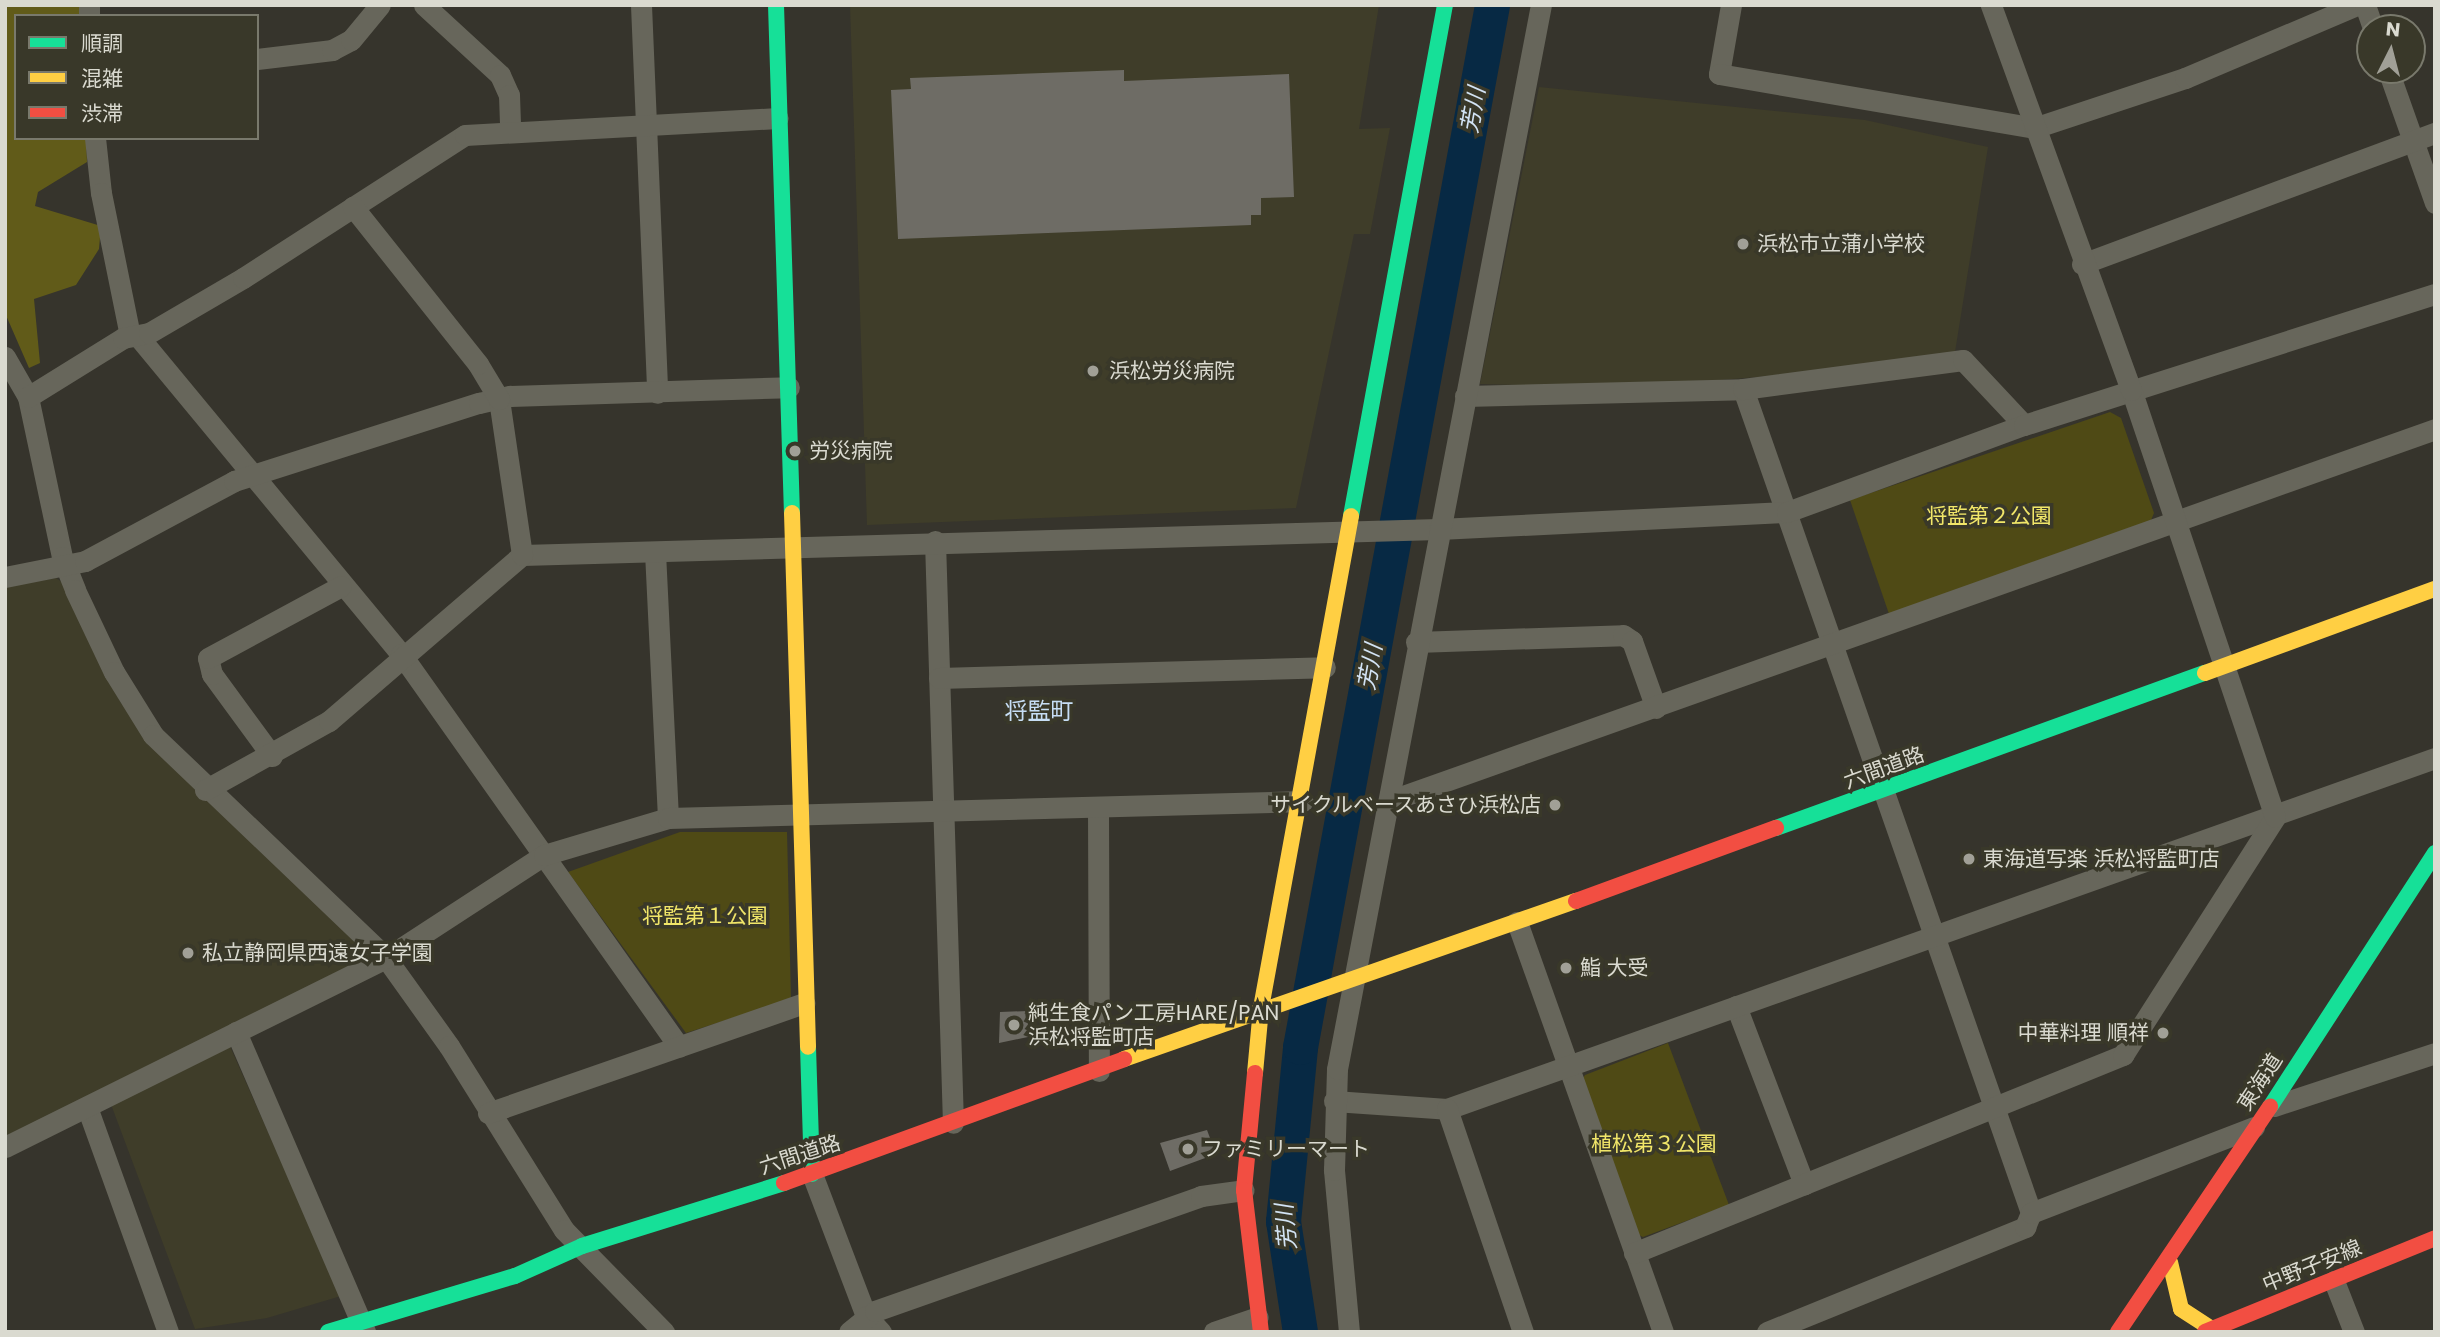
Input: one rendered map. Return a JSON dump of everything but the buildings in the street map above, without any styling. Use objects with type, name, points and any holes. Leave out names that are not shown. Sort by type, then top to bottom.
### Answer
[{"type":"main road","points":[[776,5],[803,814],[804,1003],[812,1174]]},
{"type":"main road","points":[[1259,1324],[1244,1190],[1261,1008],[1303,801],[1325,667],[1355,531],[1445,5]]},
{"type":"main road","name":"六間道路","points":[[328,1332],[363,1327],[515,1276],[582,1246],[812,1174],[1099,1071],[1280,1001],[1517,922],[2435,589]]},
{"type":"main road","name":"東海道","points":[[2118,1332],[2170,1262],[2435,853]]},
{"type":"main road","name":"中野子安線","points":[[2209,1330],[2435,1238]]},
{"type":"main road","points":[[2170,1262],[2181,1309],[2209,1330]]},
{"type":"street","points":[[259,59],[332,50],[351,40],[380,5]]},
{"type":"street","points":[[424,5],[500,75],[509,95],[510,129]]},
{"type":"street","points":[[641,5],[657,393]]},
{"type":"street","points":[[1349,1332],[1339,1247],[1334,1101],[1350,978],[1392,800],[1435,529],[1465,396],[1541,5]]},
{"type":"street","points":[[1731,5],[1719,74],[2034,128],[2185,78],[2357,5]]},
{"type":"street","points":[[1991,5],[2082,264],[2131,390],[2276,817]]},
{"type":"street","points":[[2393,84],[2435,203]]},
{"type":"street","points":[[28,397],[134,335],[149,333],[243,278],[465,135],[510,129],[778,118]]},
{"type":"street","points":[[2082,264],[2435,133]]},
{"type":"street","points":[[95,140],[101,193],[134,335],[341,586],[401,654],[680,1046]]},
{"type":"street","points":[[353,207],[478,364],[499,399],[522,555]]},
{"type":"street","points":[[205,789],[272,756],[329,720],[401,654],[522,555],[655,552],[794,544],[1435,529],[1787,512],[2024,425],[2435,294]]},
{"type":"street","points":[[5,357],[28,397],[67,568],[120,683],[153,735],[205,789],[386,958],[449,1045],[488,1113],[564,1230],[664,1332]]},
{"type":"street","points":[[1465,396],[1743,389],[1963,360],[2024,425]]},
{"type":"street","points":[[5,577],[67,568],[252,475],[499,399],[789,387]]},
{"type":"street","points":[[1743,389],[1834,641],[1933,936],[2031,1213],[2025,1227],[1767,1332]]},
{"type":"street","points":[[1392,800],[2435,429]]},
{"type":"street","points":[[935,541],[941,810],[953,1123]]},
{"type":"street","points":[[655,552],[668,818]]},
{"type":"street","points":[[272,756],[212,674],[208,658],[341,586]]},
{"type":"street","points":[[1416,642],[1623,635],[1632,641],[1656,708]]},
{"type":"street","points":[[939,678],[1325,667]]},
{"type":"street","points":[[1334,1101],[1447,1109],[2276,817],[2435,758]]},
{"type":"street","points":[[5,1147],[386,958],[544,855],[668,818],[941,810],[1098,809],[1303,801]]},
{"type":"street","points":[[1098,809],[1099,1071]]},
{"type":"street","points":[[1634,1253],[1993,1108],[2129,1049],[2276,817]]},
{"type":"street","points":[[1517,922],[1663,1332]]},
{"type":"street","points":[[488,1113],[804,1003]]},
{"type":"street","points":[[1736,1006],[1804,1184]]},
{"type":"street","points":[[236,1032],[363,1327]]},
{"type":"street","points":[[2031,1213],[2263,1117],[2435,1053]]},
{"type":"street","points":[[87,1107],[168,1332]]},
{"type":"street","points":[[1447,1109],[1523,1332]]},
{"type":"street","points":[[812,1174],[866,1316],[881,1332]]},
{"type":"street","points":[[849,1332],[866,1316],[1201,1196],[1244,1190]]},
{"type":"street","points":[[2334,1281],[2354,1332]]},
{"type":"street","points":[[1214,1332],[1259,1324]]},
{"type":"shaded area","points":[[5,5],[83,5],[83,14],[14,14],[14,140],[86,140],[87,162],[38,192],[35,206],[101,226],[99,249],[76,285],[34,299],[40,363],[29,368],[5,313]]},
{"type":"shaded area","name":"浜松労災病院","points":[[850,5],[1379,5],[1359,129],[1390,128],[1370,234],[1354,234],[1296,508],[867,525]]},
{"type":"shaded area","points":[[1539,87],[1865,120],[1988,147],[1955,352],[1835,371],[1618,388],[1480,384]]},
{"type":"shaded area","name":"私立静岡県西遠女子学園","points":[[56,578],[66,585],[121,703],[369,956],[224,1033],[341,1296],[267,1318],[195,1329],[106,1091],[5,1137],[5,587]]},
{"type":"green space","name":"将監第２公園","points":[[2110,412],[2121,418],[2154,513],[2149,525],[1889,614],[1850,500]]},
{"type":"green space","name":"将監第１公園","points":[[680,832],[787,832],[791,999],[686,1033],[568,872]]},
{"type":"green space","name":"植松第３公園","points":[[1668,1043],[1729,1205],[1643,1237],[1637,1234],[1580,1083],[1585,1075]]},
{"type":"waterway","name":"芳川","points":[[1300,1332],[1283,1221],[1300,1047],[1492,5]]},
{"type":"traffic: fast","points":[[776,5],[792,513]]},
{"type":"traffic: fast","points":[[1351,516],[1445,5]]},
{"type":"traffic: fast","points":[[1776,828],[2205,673]]},
{"type":"traffic: fast","points":[[2270,1107],[2435,853]]},
{"type":"traffic: fast","points":[[808,1047],[812,1174]]},
{"type":"traffic: fast","points":[[328,1332],[515,1276],[582,1246],[784,1183]]},
{"type":"traffic: slow","points":[[792,513],[808,1047]]},
{"type":"traffic: slow","points":[[1255,1073],[1261,1008],[1351,516]]},
{"type":"traffic: slow","points":[[2205,673],[2435,589]]},
{"type":"traffic: slow","points":[[1124,1059],[1576,901]]},
{"type":"traffic: slow","points":[[2170,1262],[2181,1309],[2212,1329]]},
{"type":"traffic: jam","points":[[1576,901],[1776,828]]},
{"type":"traffic: jam","points":[[784,1183],[1124,1059]]},
{"type":"traffic: jam","points":[[1255,1073],[1244,1190],[1261,1332]]},
{"type":"traffic: jam","points":[[2118,1332],[2270,1107]]},
{"type":"traffic: jam","points":[[2205,1332],[2435,1238]]},
{"type":"place","name":"浜松市立蒲小学校","points":[[1743,244]]},
{"type":"place","name":"浜松労災病院","points":[[1093,371]]},
{"type":"place","name":"労災病院","points":[[795,451]]},
{"type":"place","name":"サイクルベースあさひ浜松店","points":[[1555,805]]},
{"type":"place","name":"東海道写楽 浜松将監町店","points":[[1969,859]]},
{"type":"place","name":"私立静岡県西遠女子学園","points":[[188,953]]},
{"type":"place","name":"鮨 大受","points":[[1566,968]]},
{"type":"place","name":"純生食パン工房HARE/PAN 浜松将監町店","points":[[1014,1025]]},
{"type":"place","name":"中華料理 順祥","points":[[2163,1033]]},
{"type":"place","name":"ファミリーマート","points":[[1188,1149]]},
{"type":"district","name":"将監町","points":[[1039,711]]}]
